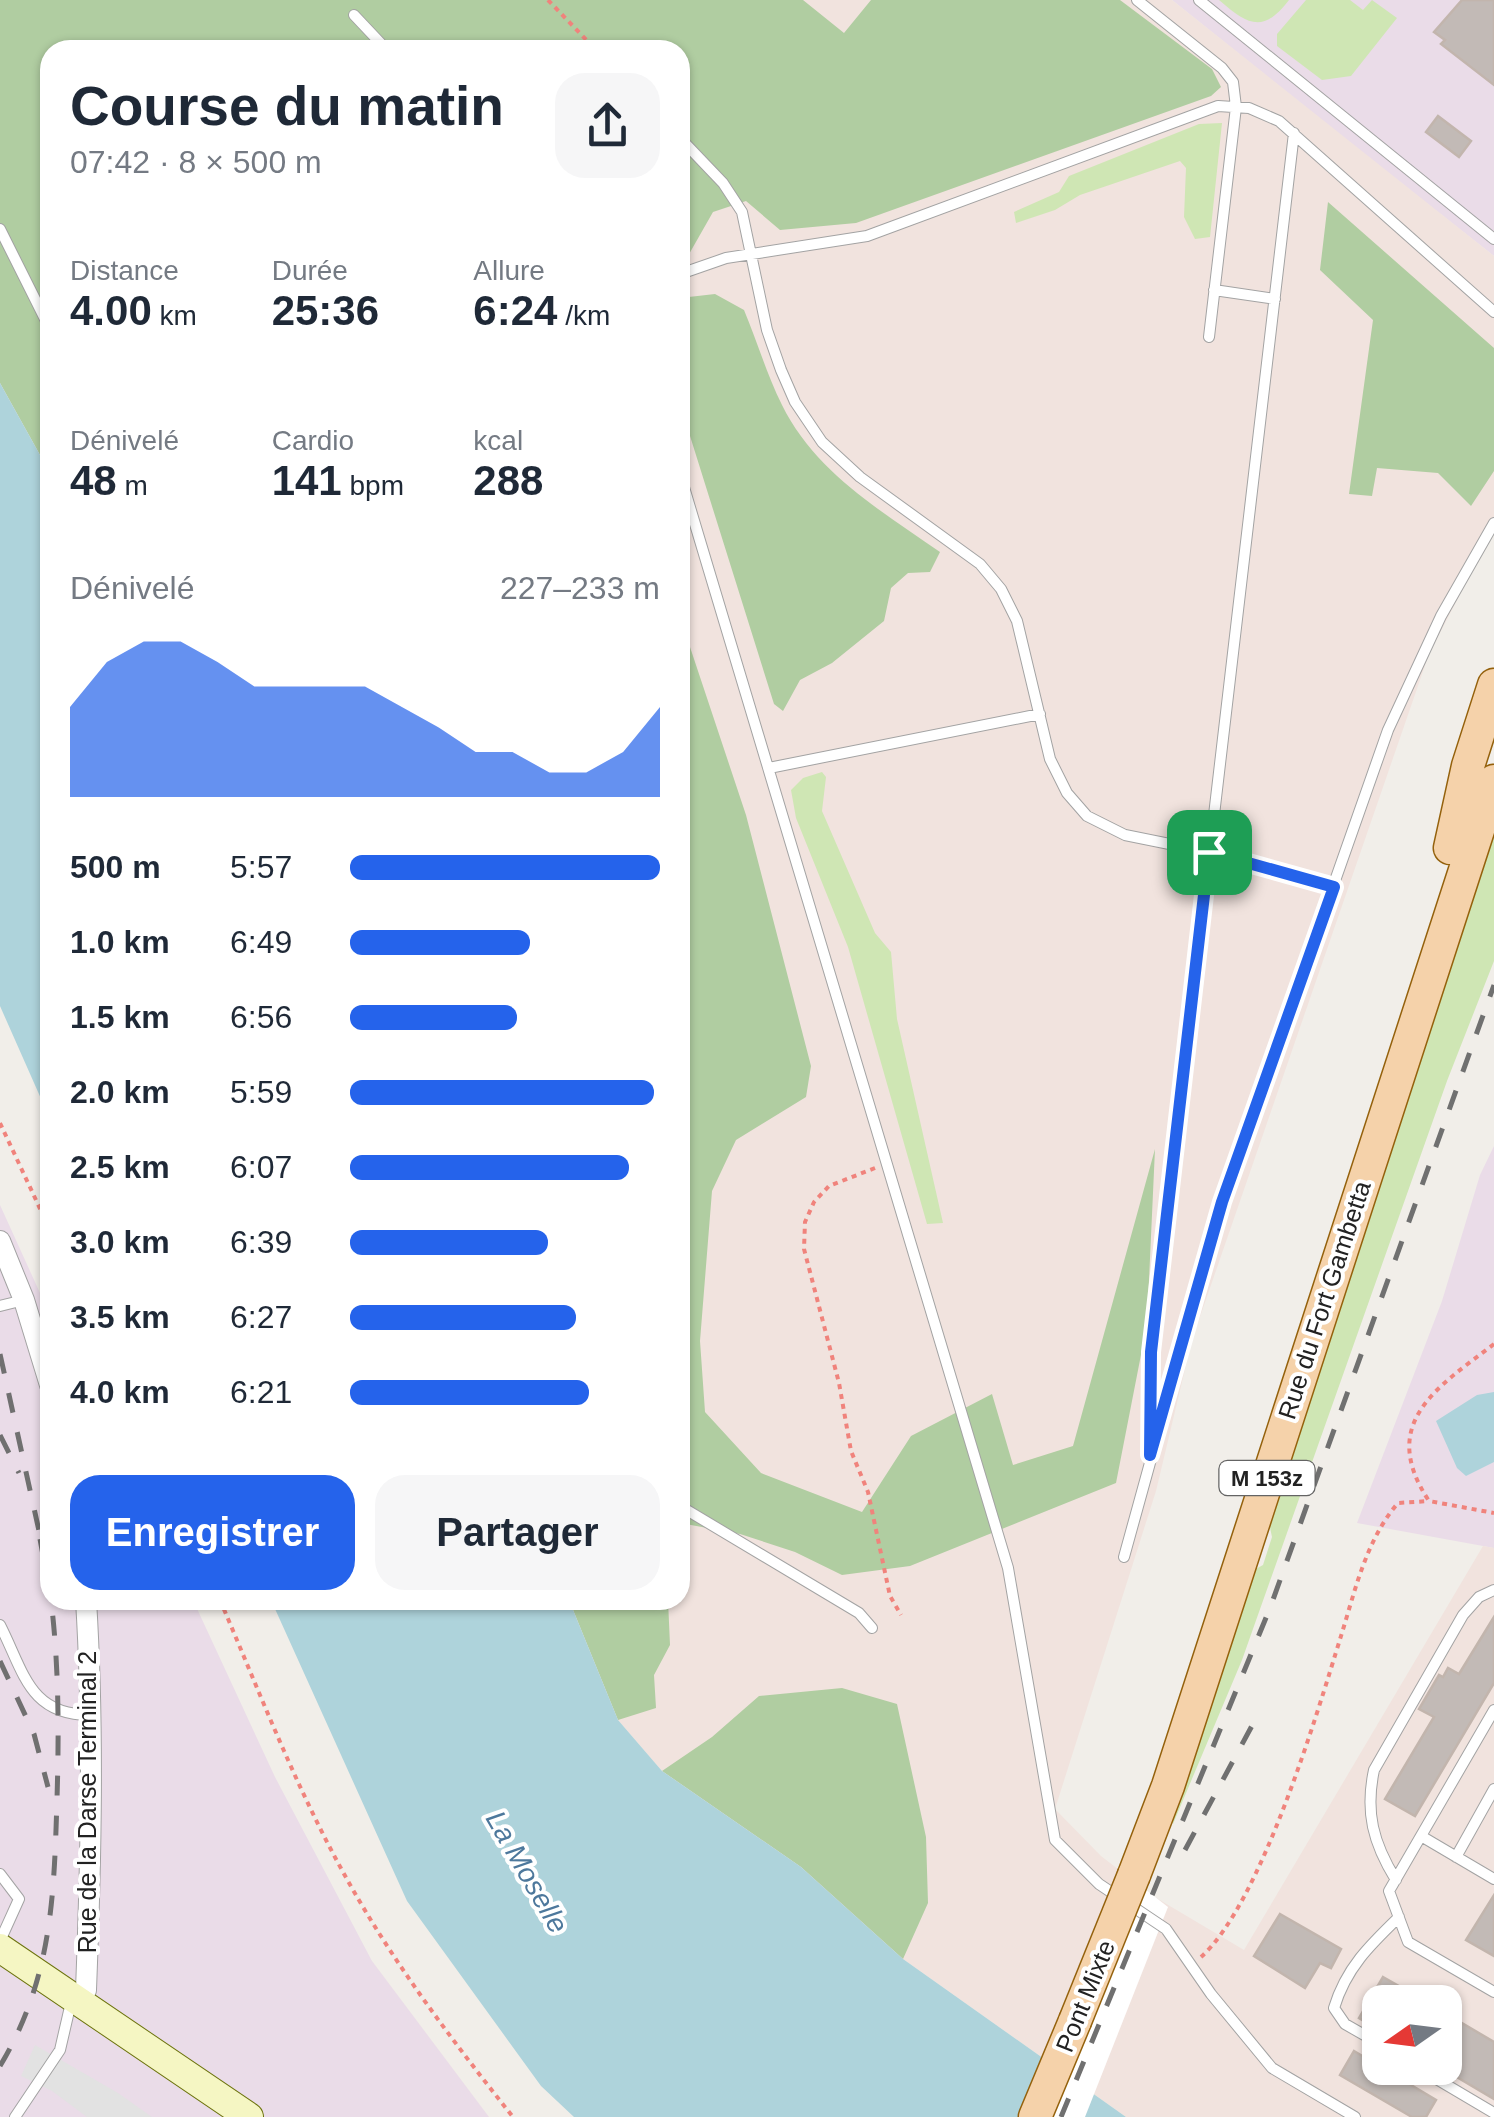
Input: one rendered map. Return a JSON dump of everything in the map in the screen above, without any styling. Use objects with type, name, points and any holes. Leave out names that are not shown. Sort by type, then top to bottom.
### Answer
[{"type":"main road","points":[[1395,1080],[1414,972],[1444,874],[1468,766],[1494,685]]},
{"type":"main road","name":"Rue du Fort Gambetta","points":[[1134,1875],[1168,1786],[1494,781]]},
{"type":"main road","name":"Pont Mixte","points":[[1035,2117],[1134,1875]]},
{"type":"street","points":[[0,1241],[40,1352]]},
{"type":"street","name":"Rue de la Darse Terminal 2","points":[[76,2000],[86,1990],[90,1879],[91,1715],[86,1610]]},
{"type":"street","points":[[0,1945],[249,2117]]},
{"type":"lane","points":[[1137,0],[1222,68],[1232,82],[1236,107],[1209,338]]},
{"type":"lane","points":[[1199,0],[1494,239]]},
{"type":"lane","points":[[354,15],[378,40]]},
{"type":"lane","points":[[690,271],[726,258],[867,236],[1218,106],[1236,107],[1278,121],[1494,312]]},
{"type":"lane","points":[[1150,1455],[1151,1352],[1294,133]]},
{"type":"lane","points":[[690,148],[723,183],[742,212],[767,330],[795,402],[822,442],[860,477],[980,564],[1001,590],[1017,621],[1050,759],[1067,793],[1088,816],[1125,835],[1209,852],[1334,887]]},
{"type":"lane","points":[[0,229],[40,309]]},
{"type":"lane","points":[[1214,290],[1274,299]]},
{"type":"lane","points":[[690,507],[1008,1568],[1055,1840],[1099,1884],[1166,1929],[1272,2068],[1355,2117]]},
{"type":"lane","points":[[1124,1557],[1222,1202],[1334,887],[1407,684],[1494,523]]},
{"type":"lane","points":[[769,768],[1040,714]]},
{"type":"lane","points":[[0,1306],[24,1300]]},
{"type":"lane","points":[[690,1512],[859,1613],[872,1628]]},
{"type":"lane","points":[[1396,1880],[1378,1852],[1370,1824],[1368,1796],[1374,1770],[1463,1615],[1478,1597],[1494,1590]]},
{"type":"lane","points":[[0,1624],[41,1702],[58,1712],[91,1715]]},
{"type":"lane","points":[[1494,1710],[1390,1891],[1408,1942],[1494,1992]]},
{"type":"lane","points":[[1456,1857],[1494,1788]]},
{"type":"lane","points":[[1421,1836],[1494,1879]]},
{"type":"lane","points":[[0,1874],[19,1899],[0,1945]]},
{"type":"lane","points":[[1362,2034],[1345,2024],[1334,2008],[1341,1985],[1358,1956],[1399,1918]]},
{"type":"lane","points":[[15,2117],[60,2050],[76,2000]]},
{"type":"lane","points":[[1447,2085],[1494,2113]]},
{"type":"path","points":[[548,0],[586,40]]},
{"type":"path","points":[[0,1123],[40,1209]]},
{"type":"path","points":[[887,1164],[829,1186],[814,1202],[805,1222],[804,1249],[839,1382],[852,1451],[868,1492],[890,1596],[902,1615]]},
{"type":"path","points":[[1429,1501],[1416,1482],[1412,1462],[1411,1437],[1416,1415],[1430,1394],[1494,1344]]},
{"type":"path","points":[[1189,1963],[1204,1956],[1260,1862],[1314,1726],[1364,1562],[1386,1517],[1398,1503],[1429,1501],[1494,1512]]},
{"type":"path","points":[[224,1610],[343,1872],[424,2005],[513,2117]]},
{"type":"shaded area","points":[[0,0],[1172,0],[1494,256],[1494,529],[1429,654],[1192,1340],[1156,1491],[1055,1809],[1101,1856],[1153,1896],[1244,1950],[1483,1546],[1494,1548],[1494,2117],[1126,2117],[903,1959],[801,1867],[662,1771],[618,1720],[573,1610],[690,1610],[690,40],[40,40],[40,455],[0,383]]},
{"type":"shaded area","points":[[1172,0],[1494,0],[1494,256],[1354,146]]},
{"type":"shaded area","points":[[1494,1146],[1494,1548],[1357,1523],[1442,1301],[1480,1175]]},
{"type":"shaded area","points":[[0,1205],[40,1293],[40,1610],[198,1610],[275,1777],[372,1961],[489,2117],[0,2117]]},
{"type":"shaded area","points":[[35,2045],[152,2117],[87,2117],[52,2091],[21,2076]]},
{"type":"green space","points":[[0,0],[803,0],[844,33],[871,0],[1120,0],[1212,69],[1221,87],[1211,96],[856,223],[780,230],[746,201],[713,212],[690,252],[690,40],[40,40],[40,455],[0,383]]},
{"type":"green space","points":[[1219,0],[1289,0],[1271,18],[1255,22]]},
{"type":"green space","points":[[1306,0],[1350,0],[1363,10],[1372,0],[1397,18],[1351,76],[1322,80],[1277,46],[1277,34]]},
{"type":"green space","points":[[1222,123],[1210,237],[1195,239],[1184,217],[1186,168],[1180,161],[1080,195],[1055,210],[1016,223],[1014,212],[1059,192],[1069,176],[1199,124]]},
{"type":"green space","points":[[1328,202],[1494,348],[1494,471],[1471,506],[1438,473],[1377,468],[1372,496],[1349,494],[1373,320],[1320,270]]},
{"type":"green space","points":[[715,294],[744,310],[782,405],[812,450],[851,488],[940,552],[930,572],[908,573],[891,588],[884,621],[832,663],[800,680],[783,711],[774,704],[690,436],[690,297]]},
{"type":"green space","points":[[690,647],[746,815],[811,1066],[806,1097],[736,1140],[712,1191],[700,1341],[705,1412],[761,1473],[862,1512],[911,1436],[992,1394],[1013,1465],[1073,1446],[1155,1149],[1147,1324],[1116,1483],[910,1566],[842,1575],[795,1552],[740,1534],[690,1525]]},
{"type":"green space","points":[[822,772],[826,777],[822,811],[875,933],[891,952],[897,1019],[943,1223],[927,1224],[848,947],[796,818],[791,790],[803,778]]},
{"type":"green space","points":[[1494,820],[1494,961],[1447,1081],[1242,1660],[1173,1824],[1169,1813],[1254,1570],[1263,1565],[1272,1537],[1269,1523]]},
{"type":"green space","points":[[573,1610],[668,1610],[670,1645],[654,1675],[656,1708],[618,1720]]},
{"type":"green space","points":[[842,1688],[897,1704],[926,1837],[928,1903],[903,1959],[801,1867],[662,1771],[712,1737],[759,1696]]},
{"type":"water","points":[[0,383],[40,455],[40,1096],[0,1006]]},
{"type":"water","points":[[1494,1392],[1494,1462],[1466,1476],[1457,1468],[1436,1421],[1477,1395]]},
{"type":"water","name":"La Moselle","points":[[276,1610],[573,1610],[618,1720],[662,1771],[801,1867],[903,1959],[1126,2117],[574,2117],[541,2086],[407,1901]]},
{"type":"pier","points":[[1123,1872],[1168,1907],[1085,2117],[1024,2117]]},
{"type":"building","points":[[1462,0],[1494,0],[1494,85],[1441,44],[1445,40],[1434,32]]},
{"type":"building","points":[[1438,116],[1471,141],[1459,157],[1426,132]]},
{"type":"building","points":[[1494,1617],[1494,1683],[1415,1816],[1385,1799],[1434,1717],[1419,1709],[1439,1675],[1443,1677],[1448,1668],[1459,1674]]},
{"type":"building","points":[[1494,1895],[1494,1956],[1466,1940]]},
{"type":"building","points":[[1280,1914],[1341,1949],[1331,1968],[1320,1963],[1305,1988],[1254,1956]]},
{"type":"building","points":[[1383,1977],[1397,1985],[1378,1985]]},
{"type":"building","points":[[1462,2023],[1494,2042],[1494,2099],[1462,2080]]},
{"type":"building","points":[[1354,2051],[1362,2056],[1362,2085],[1411,2085],[1436,2100],[1426,2117],[1412,2117],[1340,2075]]},
{"type":"railway","points":[[1061,2117],[1270,1608],[1494,985]]},
{"type":"railway","points":[[0,1354],[40,1535]]},
{"type":"railway","points":[[0,1435],[19,1473]]},
{"type":"railway","points":[[0,2066],[30,2001],[47,1937],[51,1904],[58,1724],[52,1610]]},
{"type":"railway","points":[[0,1661],[34,1734],[48,1787]]},
{"type":"railway","points":[[1185,1850],[1254,1722]]},
{"type":"route","points":[[1209,852],[1334,887],[1222,1202],[1150,1455],[1151,1352],[1209,852]]}]
